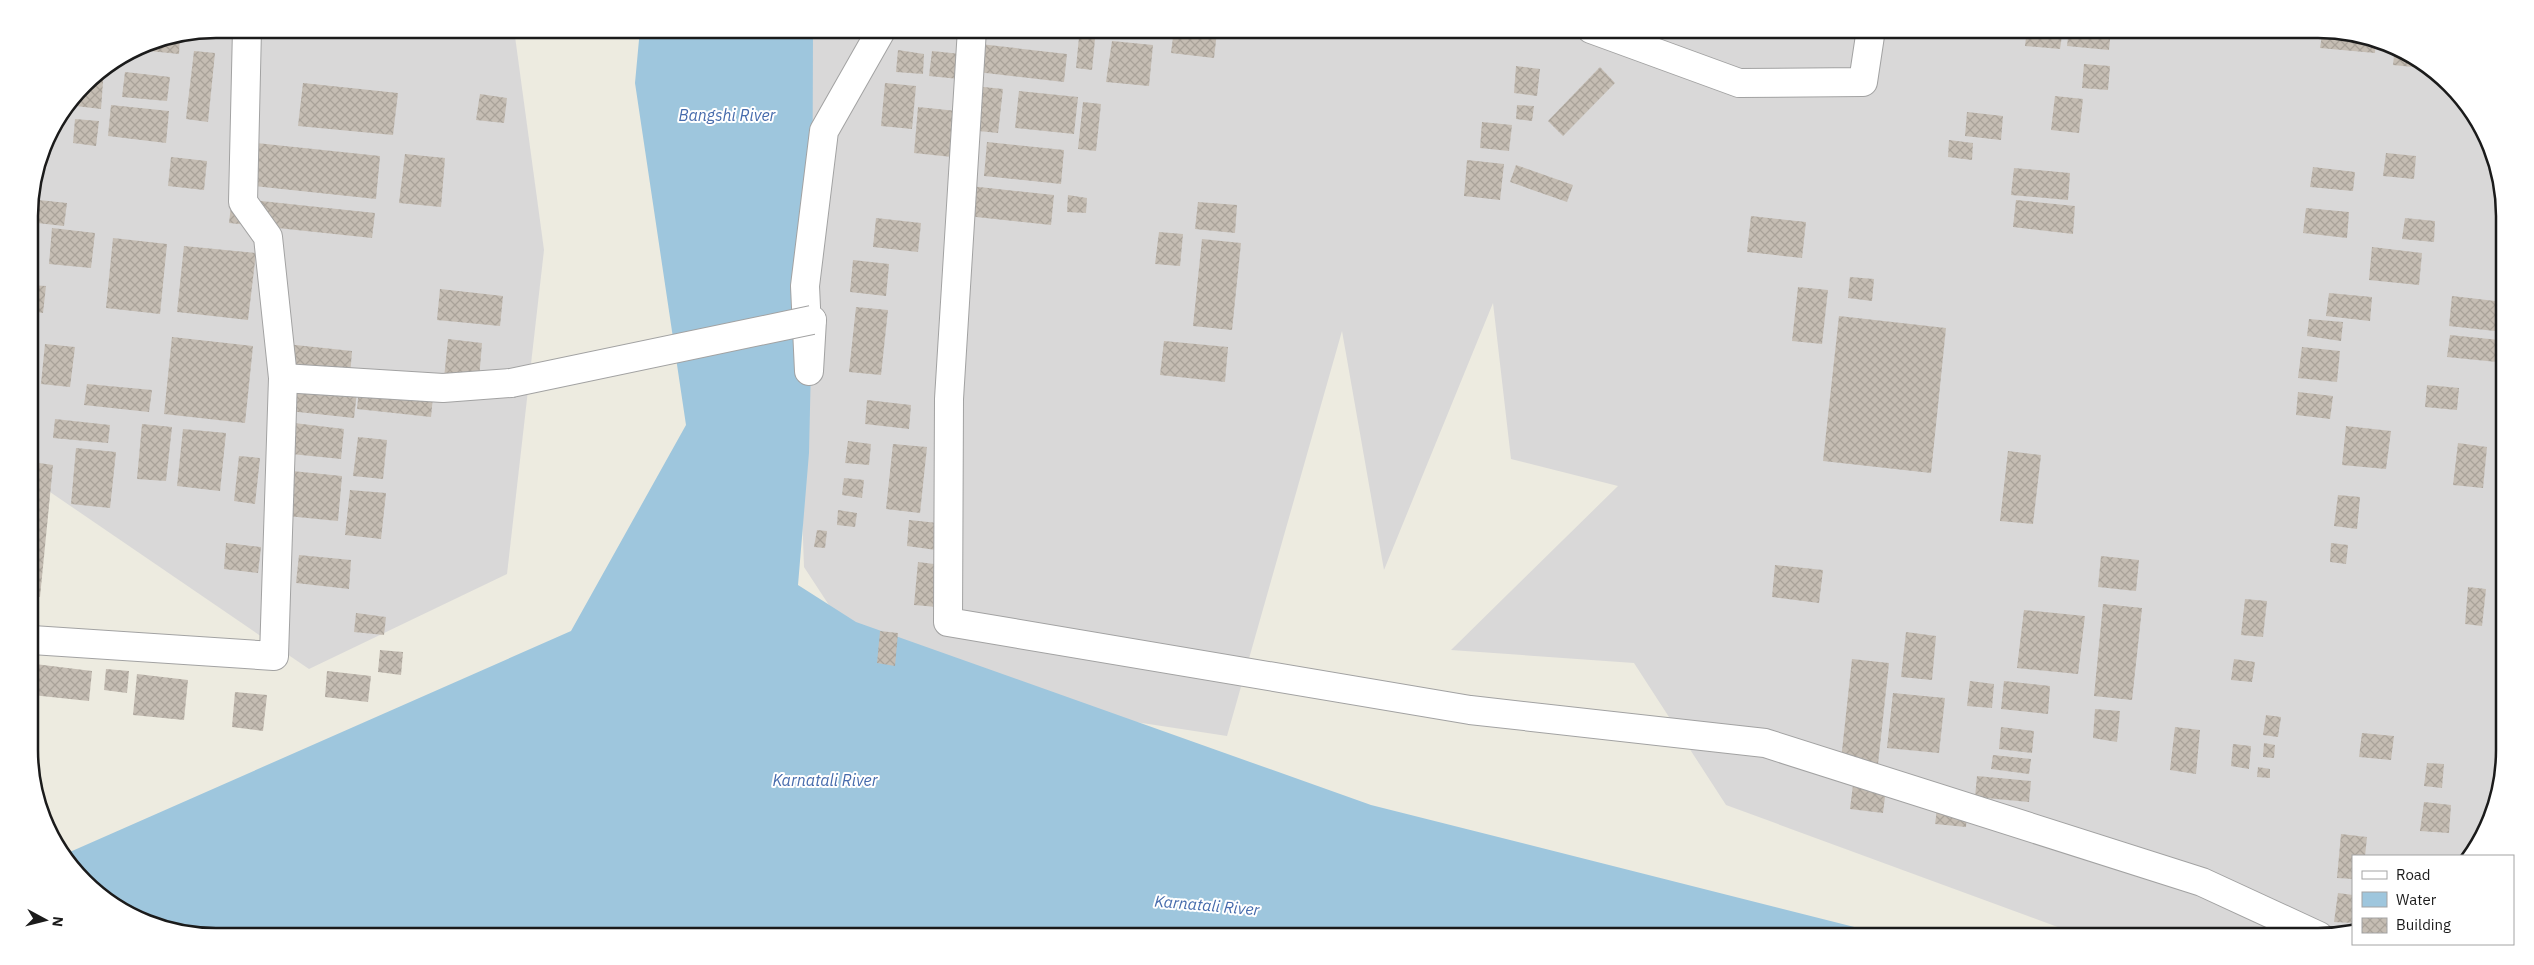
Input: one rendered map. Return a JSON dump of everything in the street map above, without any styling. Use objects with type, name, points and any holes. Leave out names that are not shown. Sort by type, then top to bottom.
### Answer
[{"type":"street","points":[[38,640],[274,656],[283,378],[268,237],[243,202],[247,38]]},
{"type":"street","points":[[283,378],[444,388],[511,383],[807,321],[812,320],[809,370],[807,321],[805,286],[824,131],[877,38]]},
{"type":"street","points":[[971,38],[949,399],[948,622],[1470,710],[1765,743],[2202,882],[2302,928]]},
{"type":"street","points":[[1616,38],[1739,83],[1863,82],[1870,38]]},
{"type":"shaded area","points":[[204,38],[515,38],[544,250],[507,574],[309,669],[38,484],[38,204],[47,158],[67,117],[98,82],[126,61],[147,51],[169,44]]},
{"type":"shaded area","points":[[807,38],[2330,38],[2353,41],[2387,51],[2408,61],[2427,74],[2460,107],[2483,147],[2495,192],[2496,761],[2493,784],[2483,818],[2473,839],[2462,855],[2352,855],[2352,924],[2318,928],[2060,928],[1726,805],[1634,663],[1451,650],[1618,486],[1511,459],[1493,303],[1384,570],[1342,331],[1227,736],[880,683],[804,567],[790,178]]},
{"type":"water","name":"Karnatali River","points":[[639,38],[813,38],[812,320],[809,453],[798,585],[856,622],[1371,805],[1858,928],[216,928],[192,926],[158,918],[117,898],[98,883],[70,852],[571,631],[686,425],[635,83]]},
{"type":"building","points":[[1079,38],[1095,39],[1092,70],[1076,68]]},
{"type":"building","points":[[1173,38],[1216,38],[1214,58],[1171,53]]},
{"type":"building","points":[[2026,38],[2062,38],[2060,49],[2025,46]]},
{"type":"building","points":[[2068,38],[2110,38],[2109,50],[2067,46]]},
{"type":"building","points":[[2322,38],[2342,39],[2375,47],[2375,53],[2320,48]]},
{"type":"building","points":[[180,41],[179,54],[147,51]]},
{"type":"building","points":[[1112,41],[1153,45],[1149,86],[1106,82]]},
{"type":"building","points":[[980,44],[1067,54],[1064,82],[977,72]]},
{"type":"building","points":[[898,50],[924,54],[923,74],[896,72]]},
{"type":"building","points":[[194,51],[215,53],[208,122],[186,119]]},
{"type":"building","points":[[932,51],[961,54],[959,79],[929,76]]},
{"type":"building","points":[[2394,55],[2418,67],[2393,65]]},
{"type":"building","points":[[2084,64],[2110,66],[2108,90],[2082,88]]},
{"type":"building","points":[[1516,66],[1540,69],[1537,96],[1514,93]]},
{"type":"building","points":[[1600,67],[1615,83],[1563,136],[1548,121]]},
{"type":"building","points":[[125,72],[170,77],[167,101],[122,97]]},
{"type":"building","points":[[103,77],[101,109],[76,106],[82,98]]},
{"type":"building","points":[[303,83],[398,93],[393,135],[298,126]]},
{"type":"building","points":[[885,83],[916,86],[912,129],[881,126]]},
{"type":"building","points":[[974,86],[1003,89],[998,133],[969,130]]},
{"type":"building","points":[[1019,91],[1078,97],[1074,134],[1015,128]]},
{"type":"building","points":[[480,94],[507,98],[504,123],[476,120]]},
{"type":"building","points":[[2055,96],[2083,99],[2079,133],[2051,130]]},
{"type":"building","points":[[1083,102],[1101,104],[1096,151],[1078,149]]},
{"type":"building","points":[[111,105],[169,111],[166,143],[108,136]]},
{"type":"building","points":[[1517,105],[1534,106],[1532,121],[1516,119]]},
{"type":"building","points":[[918,107],[957,111],[952,157],[914,153]]},
{"type":"building","points":[[1967,112],[2003,116],[2001,140],[1965,136]]},
{"type":"building","points":[[75,119],[99,121],[96,146],[73,143]]},
{"type":"building","points":[[1482,122],[1512,125],[1509,151],[1480,148]]},
{"type":"building","points":[[1949,140],[1973,143],[1972,160],[1948,157]]},
{"type":"building","points":[[238,141],[380,156],[376,199],[234,184]]},
{"type":"building","points":[[987,142],[1064,150],[1061,184],[984,176]]},
{"type":"building","points":[[2386,153],[2416,156],[2414,179],[2383,176]]},
{"type":"building","points":[[405,154],[445,158],[441,207],[399,203]]},
{"type":"building","points":[[171,157],[207,161],[204,190],[168,186]]},
{"type":"building","points":[[1467,160],[1504,164],[1500,200],[1464,196]]},
{"type":"building","points":[[1516,165],[1573,185],[1567,202],[1510,182]]},
{"type":"building","points":[[2313,167],[2355,172],[2353,191],[2310,187]]},
{"type":"building","points":[[2014,168],[2070,173],[2068,200],[2011,195]]},
{"type":"building","points":[[970,186],[1054,195],[1051,225],[967,216]]},
{"type":"building","points":[[1068,195],[1087,198],[1086,213],[1067,212]]},
{"type":"building","points":[[232,198],[375,213],[372,238],[229,223]]},
{"type":"building","points":[[39,200],[67,203],[64,226],[38,223]]},
{"type":"building","points":[[2016,200],[2075,206],[2073,234],[2013,227]]},
{"type":"building","points":[[1198,202],[1237,205],[1235,233],[1195,229]]},
{"type":"building","points":[[2306,208],[2349,212],[2347,238],[2303,233]]},
{"type":"building","points":[[1751,216],[1806,222],[1802,258],[1747,252]]},
{"type":"building","points":[[876,218],[921,223],[918,252],[873,247]]},
{"type":"building","points":[[2405,218],[2435,221],[2434,242],[2402,239]]},
{"type":"building","points":[[52,228],[95,233],[91,268],[49,264]]},
{"type":"building","points":[[1159,232],[1183,234],[1180,266],[1155,264]]},
{"type":"building","points":[[113,238],[167,244],[160,314],[106,308]]},
{"type":"building","points":[[1202,239],[1241,243],[1232,330],[1193,326]]},
{"type":"building","points":[[184,246],[256,253],[248,320],[177,312]]},
{"type":"building","points":[[2372,247],[2422,253],[2419,285],[2369,280]]},
{"type":"building","points":[[853,260],[889,264],[886,296],[850,292]]},
{"type":"building","points":[[1850,277],[1874,279],[1872,301],[1848,298]]},
{"type":"building","points":[[38,286],[46,286],[43,313],[38,312]]},
{"type":"building","points":[[1798,287],[1828,290],[1822,344],[1792,341]]},
{"type":"building","points":[[440,289],[503,296],[500,326],[437,320]]},
{"type":"building","points":[[2329,293],[2372,297],[2370,321],[2326,316]]},
{"type":"building","points":[[2452,296],[2496,301],[2496,331],[2449,326]]},
{"type":"building","points":[[856,307],[888,310],[881,375],[849,372]]},
{"type":"building","points":[[1839,316],[1946,328],[1931,473],[1823,461]]},
{"type":"building","points":[[2309,319],[2343,322],[2341,341],[2307,336]]},
{"type":"building","points":[[2450,335],[2496,340],[2496,362],[2447,357]]},
{"type":"building","points":[[172,337],[253,346],[245,423],[164,414]]},
{"type":"building","points":[[448,339],[482,343],[478,391],[443,388]]},
{"type":"building","points":[[1164,341],[1228,347],[1225,382],[1160,375]]},
{"type":"building","points":[[45,344],[75,347],[70,387],[41,384]]},
{"type":"building","points":[[286,344],[352,351],[350,376],[283,369]]},
{"type":"building","points":[[2302,347],[2340,351],[2337,382],[2298,378]]},
{"type":"building","points":[[361,369],[435,376],[431,417],[357,409]]},
{"type":"building","points":[[87,384],[152,390],[149,412],[84,405]]},
{"type":"building","points":[[2427,385],[2459,388],[2457,410],[2425,407]]},
{"type":"building","points":[[292,386],[357,392],[354,418],[289,411]]},
{"type":"building","points":[[2298,392],[2333,396],[2330,419],[2296,415]]},
{"type":"building","points":[[867,400],[911,405],[909,429],[865,424]]},
{"type":"building","points":[[55,419],[110,425],[108,443],[53,438]]},
{"type":"building","points":[[294,423],[344,429],[341,459],[291,454]]},
{"type":"building","points":[[142,424],[172,427],[166,481],[137,479]]},
{"type":"building","points":[[2346,426],[2391,431],[2386,469],[2342,465]]},
{"type":"building","points":[[183,429],[226,433],[220,491],[177,486]]},
{"type":"building","points":[[358,437],[387,440],[383,479],[353,476]]},
{"type":"building","points":[[848,441],[871,444],[869,465],[845,463]]},
{"type":"building","points":[[2458,443],[2487,447],[2483,488],[2453,485]]},
{"type":"building","points":[[893,444],[927,447],[920,513],[886,509]]},
{"type":"building","points":[[76,448],[116,452],[110,508],[71,504]]},
{"type":"building","points":[[2008,451],[2041,455],[2033,524],[2000,521]]},
{"type":"building","points":[[239,456],[260,458],[255,504],[234,501]]},
{"type":"building","points":[[38,463],[53,465],[40,597],[38,597]]},
{"type":"building","points":[[292,471],[342,476],[338,521],[287,516]]},
{"type":"building","points":[[844,478],[864,480],[862,498],[842,495]]},
{"type":"building","points":[[350,490],[386,493],[381,539],[345,535]]},
{"type":"building","points":[[2338,495],[2360,497],[2357,529],[2334,526]]},
{"type":"building","points":[[838,510],[857,513],[855,527],[837,525]]},
{"type":"building","points":[[909,520],[938,523],[936,550],[907,546]]},
{"type":"building","points":[[817,530],[827,531],[825,548],[814,547]]},
{"type":"building","points":[[226,543],[261,547],[258,573],[224,569]]},
{"type":"building","points":[[2331,543],[2348,545],[2346,564],[2330,562]]},
{"type":"building","points":[[299,555],[351,560],[349,589],[296,583]]},
{"type":"building","points":[[2101,556],[2139,560],[2136,591],[2098,587]]},
{"type":"building","points":[[918,562],[942,565],[937,607],[914,605]]},
{"type":"building","points":[[1775,565],[1823,570],[1819,603],[1772,597]]},
{"type":"building","points":[[2468,587],[2486,589],[2482,626],[2465,624]]},
{"type":"building","points":[[2245,599],[2267,601],[2263,637],[2241,635]]},
{"type":"building","points":[[2103,604],[2142,608],[2132,700],[2094,696]]},
{"type":"building","points":[[2024,610],[2085,616],[2078,674],[2017,668]]},
{"type":"building","points":[[356,613],[386,617],[384,635],[354,632]]},
{"type":"building","points":[[880,631],[898,633],[895,666],[877,663]]},
{"type":"building","points":[[1906,632],[1936,636],[1932,680],[1901,677]]},
{"type":"building","points":[[380,650],[403,652],[401,675],[378,672]]},
{"type":"building","points":[[1852,659],[1889,663],[1878,764],[1841,760]]},
{"type":"building","points":[[2234,659],[2255,662],[2252,682],[2231,680]]},
{"type":"building","points":[[38,664],[92,671],[89,701],[38,696]]},
{"type":"building","points":[[106,669],[129,671],[127,693],[104,690]]},
{"type":"building","points":[[327,671],[371,676],[368,702],[325,697]]},
{"type":"building","points":[[137,674],[188,680],[184,720],[133,715]]},
{"type":"building","points":[[1970,681],[1994,684],[1992,708],[1967,706]]},
{"type":"building","points":[[2004,681],[2050,686],[2048,714],[2001,709]]},
{"type":"building","points":[[235,692],[267,695],[263,731],[232,727]]},
{"type":"building","points":[[1893,693],[1945,698],[1939,753],[1887,748]]},
{"type":"building","points":[[2095,709],[2120,711],[2117,742],[2093,738]]},
{"type":"building","points":[[2266,715],[2281,717],[2278,737],[2263,735]]},
{"type":"building","points":[[2001,727],[2034,731],[2032,753],[1999,749]]},
{"type":"building","points":[[2175,727],[2200,730],[2196,774],[2170,770]]},
{"type":"building","points":[[2362,733],[2394,736],[2391,760],[2359,757]]},
{"type":"building","points":[[2264,743],[2275,745],[2274,758],[2263,757]]},
{"type":"building","points":[[2233,744],[2251,746],[2249,769],[2231,766]]},
{"type":"building","points":[[1993,755],[2031,759],[2029,774],[1991,769]]},
{"type":"building","points":[[2427,763],[2444,764],[2442,788],[2424,786]]},
{"type":"building","points":[[2258,767],[2270,769],[2270,778],[2257,777]]},
{"type":"building","points":[[1977,776],[2031,781],[2029,802],[1975,797]]},
{"type":"building","points":[[1853,785],[1886,789],[1883,813],[1850,809]]},
{"type":"building","points":[[2424,802],[2451,805],[2449,833],[2420,831]]},
{"type":"building","points":[[1937,810],[1967,814],[1966,827],[1935,824]]},
{"type":"building","points":[[2341,834],[2367,837],[2365,855],[2352,855],[2352,879],[2337,878]]},
{"type":"building","points":[[2338,893],[2352,895],[2352,923],[2334,922]]},
{"type":"water label","name":"Bangshi River","points":[[727,115]]}]
